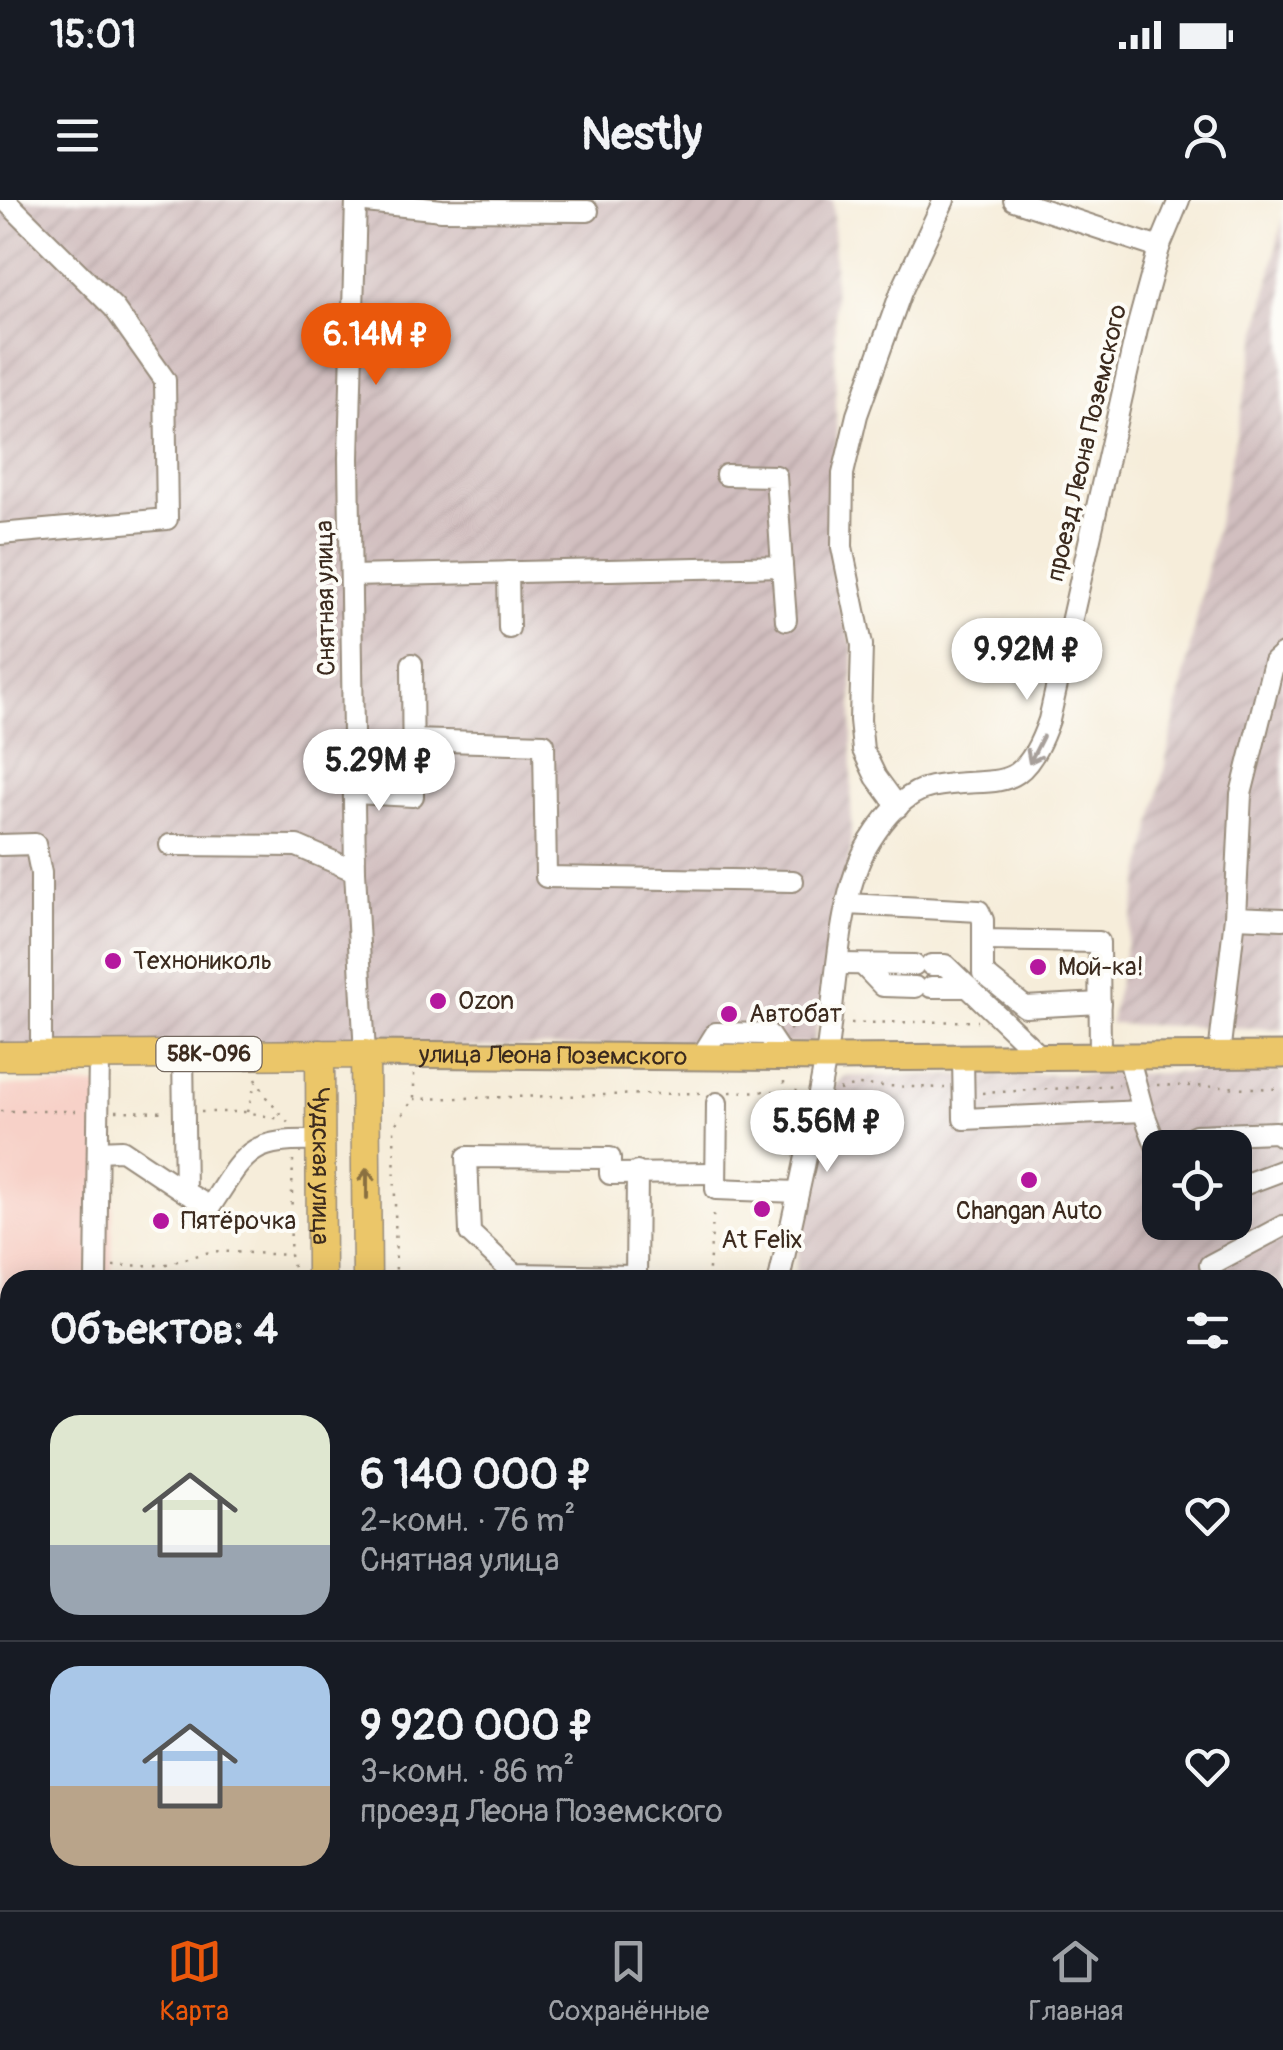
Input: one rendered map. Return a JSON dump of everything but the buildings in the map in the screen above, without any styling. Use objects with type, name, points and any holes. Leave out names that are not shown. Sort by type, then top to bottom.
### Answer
[{"type":"highway","name":"Чудская улица","points":[[320,1054],[307,1140],[320,1270]]},
{"type":"highway","name":"улица Леона Поземского","points":[[0,1056],[365,1054]]},
{"type":"highway","name":"Чудская улица","points":[[365,1054],[367,1270]]},
{"type":"main road","name":"улица Леона Поземского","points":[[365,1054],[784,1058],[1283,1054]]},
{"type":"street","points":[[0,534],[167,519],[165,380],[114,308],[5,200]]},
{"type":"street","points":[[356,200],[442,210],[588,211]]},
{"type":"street","name":"Снятная улица","points":[[356,200],[349,458],[355,871],[365,1054]]},
{"type":"street","points":[[898,806],[863,750],[862,645],[842,547],[843,474],[857,415],[902,292],[944,200]]},
{"type":"street","points":[[1014,200],[1159,248]]},
{"type":"street","name":"проезд Леона Поземского","points":[[781,1270],[825,1058],[857,868],[869,843],[910,795],[929,787],[993,783],[1022,770],[1038,752],[1049,720],[1138,325],[1159,248],[1178,200]]},
{"type":"street","points":[[726,475],[776,476],[786,620]]},
{"type":"street","points":[[351,576],[782,566]]},
{"type":"street","points":[[508,572],[509,628]]},
{"type":"street","points":[[1220,1055],[1241,794],[1274,662],[1283,654]]},
{"type":"street","points":[[354,793],[413,796],[412,664]]},
{"type":"street","points":[[412,740],[544,744],[546,877],[793,881]]},
{"type":"street","points":[[0,845],[35,844],[41,874],[42,1055]]},
{"type":"street","points":[[170,845],[297,846],[355,871]]},
{"type":"street","points":[[848,904],[978,911],[983,920],[983,973],[1025,1006],[1100,1002]]},
{"type":"street","points":[[1234,918],[1283,919]]},
{"type":"street","points":[[983,940],[1099,942],[1100,1055]]},
{"type":"street","points":[[839,964],[945,964],[1040,1056]]},
{"type":"street","points":[[863,965],[883,986],[968,987]]},
{"type":"street","points":[[96,1270],[99,1054]]},
{"type":"street","points":[[183,1054],[185,1192]]},
{"type":"street","points":[[1128,1054],[1152,1130]]},
{"type":"street","points":[[963,1056],[964,1119],[1143,1112]]},
{"type":"street","points":[[714,1096],[716,1182]]},
{"type":"street","points":[[1252,1133],[1276,1132],[1283,1136]]},
{"type":"street","points":[[98,1151],[122,1150],[210,1208],[247,1155],[266,1142],[307,1140]]},
{"type":"street","points":[[510,1270],[470,1233],[467,1157],[610,1158],[610,1174],[636,1172],[798,1192]]},
{"type":"street","points":[[1252,1182],[1283,1170]]},
{"type":"street","points":[[636,1172],[636,1270]]},
{"type":"street","points":[[1210,1266],[1283,1226]]},
{"type":"path","points":[[396,1270],[394,1126],[414,1099],[414,1055]]},
{"type":"path","points":[[247,1112],[256,1080]]},
{"type":"path","points":[[842,1090],[856,1086],[964,1089],[980,1094],[1135,1084],[1283,1088]]},
{"type":"path","points":[[414,1099],[714,1096],[784,1091]]},
{"type":"path","points":[[0,1111],[247,1112],[284,1120]]},
{"type":"path","points":[[294,1270],[290,1255],[307,1140]]},
{"type":"path","points":[[709,1270],[716,1182]]},
{"type":"path","points":[[118,1270],[213,1251],[290,1255]]},
{"type":"shaded area","points":[[0,200],[833,200],[839,606],[853,645],[851,850],[813,1044],[0,1052]]},
{"type":"shaded area","points":[[1283,217],[1283,1029],[1110,1024],[1138,890]]},
{"type":"shaded area","points":[[1283,1072],[1283,1270],[796,1270],[822,1100],[844,1076]]},
{"type":"shaded area","points":[[114,1085],[112,1270],[0,1270],[0,1086]]},
{"type":"place","name":"Технониколь","points":[[113,961]]},
{"type":"place","name":"Мой-ка!","points":[[1038,967]]},
{"type":"place","name":"Ozon","points":[[438,1001]]},
{"type":"place","name":"Автобат","points":[[729,1014]]},
{"type":"place","name":"Changan Auto","points":[[1029,1180]]},
{"type":"place","name":"At Felix","points":[[762,1209]]},
{"type":"place","name":"Пятёрочка","points":[[161,1221]]}]
